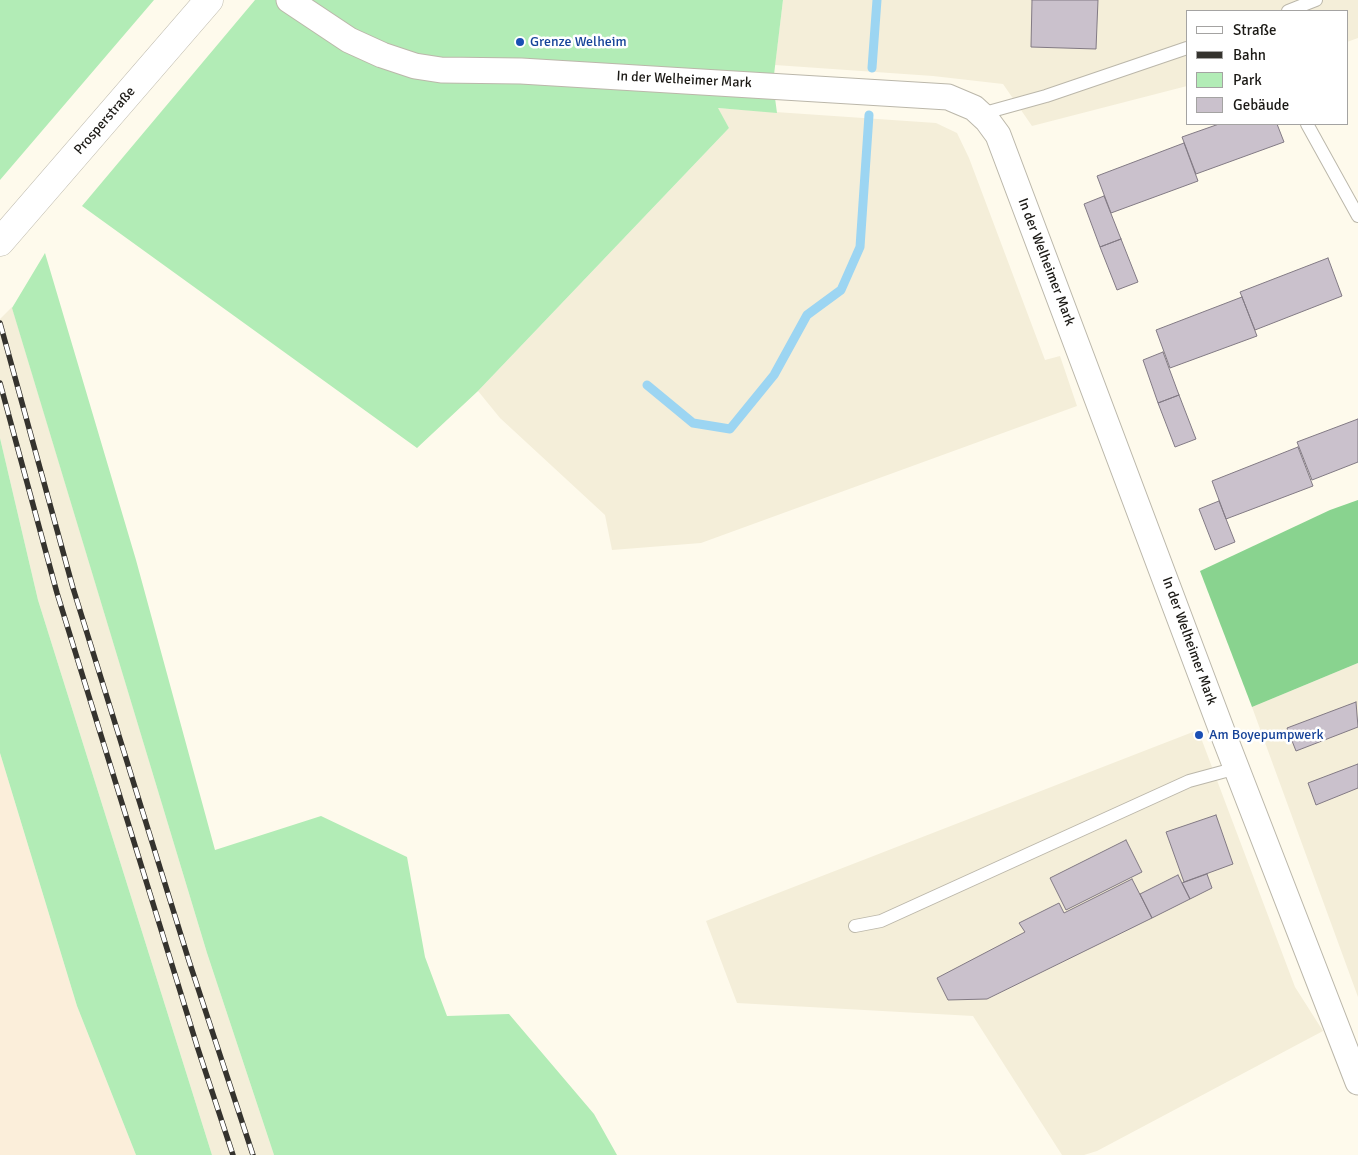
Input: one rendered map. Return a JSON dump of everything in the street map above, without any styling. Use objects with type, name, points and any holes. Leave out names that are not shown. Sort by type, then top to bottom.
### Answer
[{"type":"main road","name":"Prosperstraße","points":[[0,242],[209,0]]},
{"type":"street","name":"In der Welheimer Mark","points":[[289,0],[349,40],[382,55],[415,66],[441,70],[540,72],[948,97],[962,101],[981,114],[998,135],[1237,768],[1358,1082]]},
{"type":"lane","points":[[1291,10],[1316,0]]},
{"type":"lane","points":[[981,114],[1046,96],[1186,48]]},
{"type":"lane","points":[[1308,125],[1358,216]]},
{"type":"lane","points":[[854,926],[881,921],[1189,781],[1237,768]]},
{"type":"shaded area","points":[[783,0],[1358,0],[1358,38],[1348,42],[1348,10],[1186,10],[1186,86],[1032,126],[1003,84],[933,76],[775,65]]},
{"type":"shaded area","points":[[717,108],[936,123],[957,133],[969,158],[1045,360],[1060,356],[1077,406],[701,543],[612,550],[605,515],[500,418],[478,391],[729,128]]},
{"type":"shaded area","points":[[12,307],[207,953],[274,1155],[212,1155],[38,600],[0,438],[0,319]]},
{"type":"shaded area","points":[[1358,663],[1358,997],[1252,707]]},
{"type":"shaded area","points":[[1198,730],[1295,987],[1323,1031],[1097,1151],[1084,1155],[1062,1155],[973,1016],[737,1003],[706,921]]},
{"type":"shaded area","points":[[0,753],[77,1006],[136,1155],[0,1155]]},
{"type":"green space","points":[[0,0],[154,0],[0,180]]},
{"type":"green space","points":[[255,0],[783,0],[773,83],[777,113],[718,108],[729,128],[478,391],[417,448],[82,206]]},
{"type":"green space","points":[[45,253],[136,560],[215,850],[321,816],[407,857],[425,957],[447,1016],[509,1014],[594,1114],[617,1155],[274,1155],[207,953],[12,308]]},
{"type":"green space","points":[[0,438],[38,600],[212,1155],[136,1155],[77,1006],[0,753]]},
{"type":"green space","points":[[1358,500],[1358,663],[1252,707],[1200,571],[1330,510]]},
{"type":"building","points":[[1032,0],[1098,0],[1096,49],[1031,47]]},
{"type":"building","points":[[1216,125],[1277,125],[1284,142],[1196,174],[1182,137]]},
{"type":"building","points":[[1184,143],[1198,181],[1111,213],[1097,176]]},
{"type":"building","points":[[1104,196],[1121,239],[1100,247],[1084,204]]},
{"type":"building","points":[[1121,239],[1138,282],[1117,290],[1100,247]]},
{"type":"building","points":[[1328,258],[1342,296],[1255,330],[1240,292]]},
{"type":"building","points":[[1242,297],[1257,336],[1170,368],[1156,330]]},
{"type":"building","points":[[1163,352],[1179,395],[1158,403],[1143,360]]},
{"type":"building","points":[[1179,395],[1196,439],[1175,447],[1158,403]]},
{"type":"building","points":[[1358,419],[1358,462],[1312,480],[1297,442]]},
{"type":"building","points":[[1298,447],[1313,486],[1226,519],[1212,481]]},
{"type":"building","points":[[1219,501],[1235,542],[1215,550],[1199,509]]},
{"type":"building","points":[[1356,702],[1358,727],[1296,751],[1287,728]]},
{"type":"building","points":[[1358,764],[1358,788],[1316,805],[1308,783]]},
{"type":"building","points":[[1216,815],[1233,864],[1184,882],[1166,832]]},
{"type":"building","points":[[1126,840],[1142,872],[1066,910],[1050,878]]},
{"type":"building","points":[[1207,874],[1212,888],[1190,899],[1182,883]]},
{"type":"building","points":[[1178,875],[1190,899],[1152,918],[1140,894]]},
{"type":"building","points":[[1132,879],[1152,918],[987,999],[948,1000],[937,978],[1025,932],[1019,923],[1059,903],[1064,913]]},
{"type":"waterway","points":[[872,68],[877,0]]},
{"type":"waterway","points":[[647,385],[693,423],[730,429],[774,375],[807,315],[841,290],[860,247],[869,115]]},
{"type":"railway","points":[[0,323],[73,588],[189,961],[253,1155]]},
{"type":"railway","points":[[0,383],[57,593],[198,1049],[233,1155]]},
{"type":"place","name":"Grenze Welheim","points":[[520,42]]},
{"type":"place","name":"Am Boyepumpwerk","points":[[1199,735]]}]
